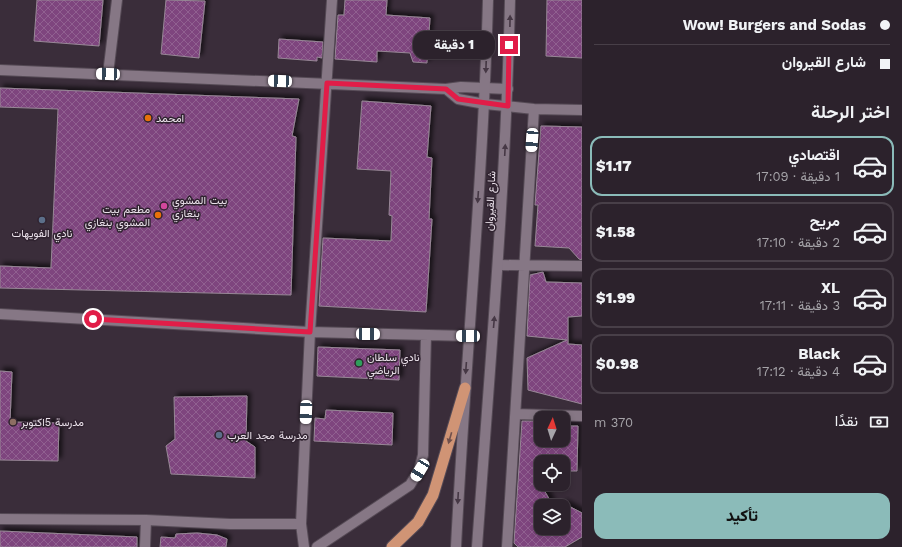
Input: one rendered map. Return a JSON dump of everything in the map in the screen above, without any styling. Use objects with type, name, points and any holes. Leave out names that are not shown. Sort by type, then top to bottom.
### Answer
[{"type":"highway","points":[[392,547],[418,522],[433,495],[465,388]]},
{"type":"street","points":[[108,74],[117,0]]},
{"type":"street","points":[[304,547],[301,524],[310,332],[332,0]]},
{"type":"street","points":[[456,547],[468,336],[485,104],[488,0]]},
{"type":"street","name":"شارع القيروان","points":[[477,547],[508,106],[510,0]]},
{"type":"street","points":[[0,70],[446,89],[461,87],[508,90]]},
{"type":"street","points":[[446,89],[458,99],[485,104],[534,109],[582,110]]},
{"type":"street","points":[[507,547],[516,414],[523,265],[534,109]]},
{"type":"street","points":[[498,265],[582,266]]},
{"type":"street","points":[[0,314],[310,332],[468,336]]},
{"type":"street","points":[[316,547],[410,485],[420,470],[422,455],[426,335]]},
{"type":"street","points":[[516,414],[582,416]]},
{"type":"street","points":[[0,519],[146,520],[230,524],[301,524]]},
{"type":"street","points":[[145,547],[146,520]]},
{"type":"building","points":[[37,0],[103,0],[99,46],[34,41]]},
{"type":"building","points":[[166,0],[205,1],[199,58],[161,54]]},
{"type":"building","points":[[345,0],[387,0],[386,15],[430,18],[427,63],[413,62],[410,53],[377,51],[377,62],[335,59],[338,15],[344,15]]},
{"type":"building","points":[[547,0],[582,0],[582,58],[546,56]]},
{"type":"building","points":[[279,39],[323,42],[322,58],[317,57],[317,61],[278,58]]},
{"type":"building","points":[[0,88],[299,99],[292,136],[296,137],[291,295],[0,288],[0,266],[51,268],[58,109],[0,107]]},
{"type":"building","points":[[362,101],[431,106],[427,157],[432,158],[429,219],[432,219],[426,312],[319,306],[323,238],[391,241],[392,216],[389,215],[391,171],[357,169]]},
{"type":"building","points":[[541,126],[582,127],[582,260],[579,259],[569,248],[535,246],[538,205],[535,205]]},
{"type":"building","points":[[543,272],[546,282],[582,283],[582,316],[568,317],[568,344],[582,345],[582,404],[528,390],[527,358],[567,340],[527,336],[530,275]]},
{"type":"building","name":"نادي سلطان الرياضي","points":[[318,347],[400,350],[399,380],[317,376]]},
{"type":"building","points":[[0,371],[12,372],[10,422],[59,423],[58,461],[0,460]]},
{"type":"building","points":[[247,396],[246,441],[255,447],[255,478],[171,474],[166,446],[175,439],[174,397]]},
{"type":"building","points":[[326,410],[393,413],[392,445],[314,441],[315,418],[325,419]]},
{"type":"building","points":[[522,421],[534,421],[534,447],[570,447],[570,426],[578,426],[577,471],[570,471],[570,455],[534,455],[534,491],[545,491],[549,499],[534,499],[534,535],[570,535],[570,507],[582,513],[582,537],[565,547],[518,547],[514,543]]},
{"type":"building","points":[[0,531],[137,537],[137,547],[0,547]]},
{"type":"building","points":[[197,533],[217,535],[227,539],[226,547],[160,547],[161,537],[175,538],[176,534]]},
{"type":"place","name":"امحمد","points":[[148,118]]},
{"type":"place","name":"بيت المشوي بنغازي","points":[[164,206]]},
{"type":"place","name":"مطعم بيت المشوي بنغازي","points":[[158,215]]},
{"type":"place","name":"نادي الفويهات","points":[[42,220]]},
{"type":"place","name":"نادي سلطان الرياضي","points":[[359,363]]},
{"type":"place","name":"مدرسة 5اكتوبر","points":[[13,422]]},
{"type":"place","name":"مدرسة مجد العرب","points":[[219,435]]},
{"type":"route","points":[[93,319],[310,332],[327,83],[446,89],[458,99],[485,104],[508,106],[509,45]]}]
